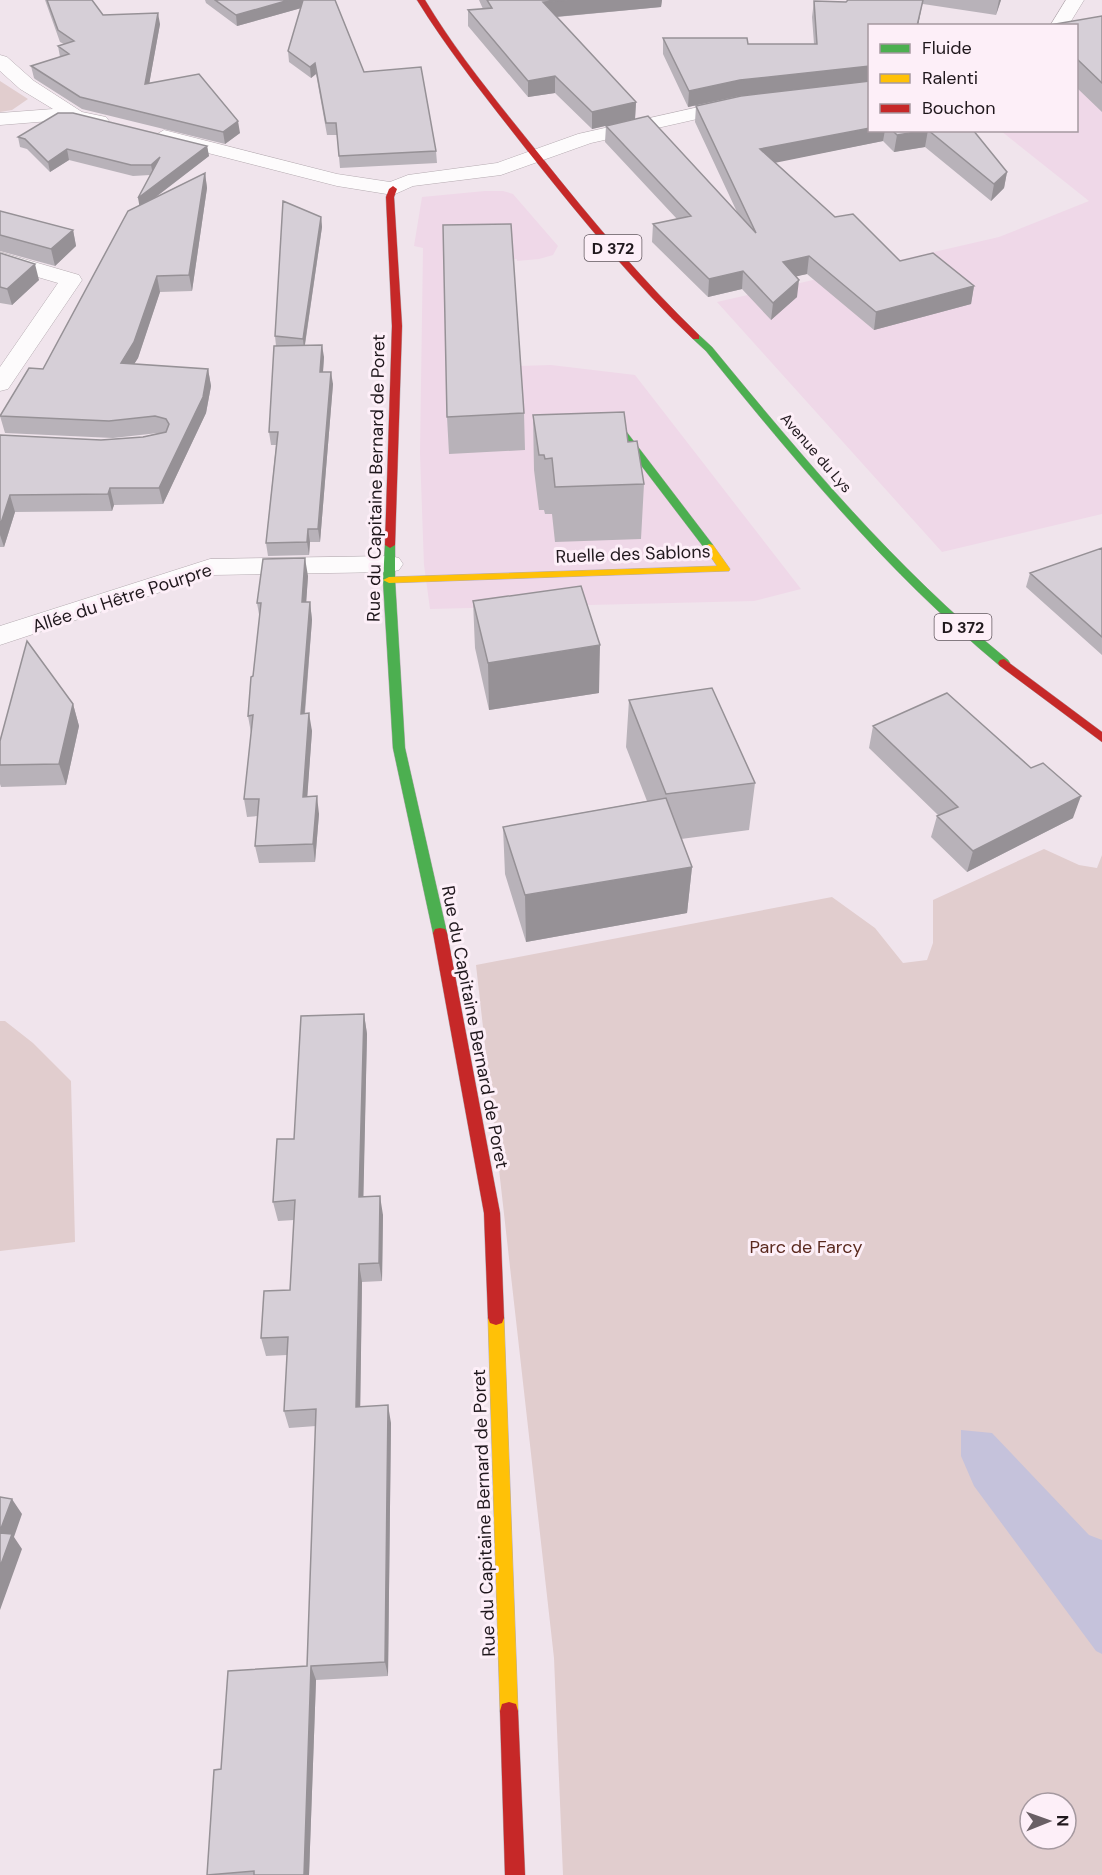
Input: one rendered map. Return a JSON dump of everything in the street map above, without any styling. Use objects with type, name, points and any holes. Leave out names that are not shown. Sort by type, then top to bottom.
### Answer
[{"type":"street","name":"D 372","points":[[421,0],[446,43],[539,157]]},
{"type":"street","points":[[1060,24],[1076,0]]},
{"type":"street","points":[[0,62],[27,86],[75,115]]},
{"type":"street","points":[[28,114],[48,99]]},
{"type":"street","points":[[144,132],[337,180],[393,189],[408,181],[489,172],[539,157],[585,138],[763,102]]},
{"type":"street","points":[[0,118],[28,114],[75,115],[121,126]]},
{"type":"street","name":"Avenue du Lys","points":[[539,157],[561,187],[656,300],[709,349],[835,501],[934,601],[990,652],[1102,738]]},
{"type":"street","name":"Rue du Capitaine Bernard de Poret","points":[[393,189],[390,197],[397,326],[389,572],[399,748],[452,986],[492,1213],[515,1875]]},
{"type":"street","points":[[0,259],[71,280],[0,384]]},
{"type":"street","name":"Ruelle des Sablons","points":[[389,572],[725,569],[611,418]]},
{"type":"street","name":"Allée du Hêtre Pourpre","points":[[0,636],[210,567],[389,572]]},
{"type":"shaded area","points":[[1102,68],[1102,514],[942,552],[717,302],[999,237],[1089,201],[1002,132],[1078,132],[1078,71]]},
{"type":"shaded area","points":[[503,191],[513,194],[558,246],[553,255],[539,259],[517,261],[517,259],[512,259],[519,366],[551,365],[635,375],[801,589],[754,601],[430,609],[424,565],[420,454],[423,248],[414,246],[422,197]]},
{"type":"shaded area","points":[[961,1430],[992,1433],[1089,1535],[1102,1540],[1102,1654],[1096,1651],[974,1486],[961,1456]]},
{"type":"green space","points":[[0,81],[28,99],[12,110],[0,112]]},
{"type":"green space","name":"Parc de Farcy","points":[[1044,849],[1079,865],[1097,868],[1102,855],[1102,1875],[563,1875],[554,1658],[476,965],[832,897],[875,928],[903,963],[927,960],[933,943],[933,900]]},
{"type":"green space","points":[[0,1021],[5,1021],[33,1043],[71,1081],[75,1242],[0,1251]]},
{"type":"building","points":[[47,0],[92,0],[103,15],[158,13],[145,84],[199,74],[238,121],[223,132],[80,97],[31,66],[69,54],[58,46],[74,41],[58,30]]},
{"type":"building","points":[[215,0],[289,0],[236,15]]},
{"type":"building","points":[[303,0],[335,0],[364,72],[421,67],[436,151],[339,156],[336,123],[326,123],[315,63],[310,67],[288,51]]},
{"type":"building","points":[[487,0],[567,0],[543,2],[636,102],[592,112],[555,76],[528,81],[468,10],[492,8]]},
{"type":"building","points":[[848,0],[923,0],[917,24],[868,24],[868,66],[740,80],[689,91],[663,38],[747,38],[748,44],[817,44],[814,1],[846,2]]},
{"type":"building","points":[[1102,16],[1102,83],[1078,60],[1078,24],[1056,24]]},
{"type":"building","points":[[868,81],[868,128],[760,149],[835,217],[853,214],[900,261],[933,253],[974,286],[876,312],[809,256],[783,262],[799,280],[773,303],[743,271],[709,279],[653,224],[691,216],[606,126],[648,116],[756,233],[696,106],[741,96]]},
{"type":"building","points":[[58,113],[73,113],[207,146],[138,198],[160,157],[151,165],[131,165],[67,149],[48,162],[25,139],[18,137]]},
{"type":"building","points":[[894,132],[916,132],[897,135]]},
{"type":"building","points":[[930,132],[975,132],[1007,172],[994,184]]},
{"type":"building","points":[[205,173],[189,275],[157,276],[134,342],[121,363],[208,369],[203,397],[159,488],[110,488],[108,494],[10,495],[0,526],[0,435],[101,440],[143,437],[166,432],[169,424],[166,419],[155,416],[109,421],[0,416],[29,368],[43,369],[128,211]]},
{"type":"building","points":[[283,201],[321,217],[303,339],[275,336]]},
{"type":"building","points":[[0,211],[73,230],[51,249],[0,235]]},
{"type":"building","points":[[511,224],[524,413],[447,417],[443,225]]},
{"type":"building","points":[[0,253],[35,264],[7,289],[0,287]]},
{"type":"building","points":[[322,345],[320,372],[331,372],[318,529],[308,529],[307,542],[266,543],[278,432],[269,432],[274,346]]},
{"type":"building","points":[[624,412],[628,442],[637,441],[644,484],[555,487],[552,458],[545,459],[544,455],[539,455],[533,415]]},
{"type":"building","points":[[1102,548],[1102,637],[1030,573]]},
{"type":"building","points":[[305,558],[302,602],[310,602],[301,714],[309,713],[303,797],[317,796],[313,844],[255,846],[259,799],[244,799],[253,715],[248,716],[251,677],[253,676],[261,603],[257,603],[263,559]]},
{"type":"building","points":[[581,586],[600,645],[488,663],[473,601]]},
{"type":"building","points":[[27,641],[73,704],[59,764],[0,765],[0,741]]},
{"type":"building","points":[[712,688],[755,783],[666,794],[629,700]]},
{"type":"building","points":[[947,693],[1031,768],[1043,763],[1081,796],[973,851],[937,816],[958,807],[873,726]]},
{"type":"building","points":[[666,798],[692,867],[525,895],[503,827]]},
{"type":"building","points":[[364,1014],[359,1197],[380,1196],[379,1263],[359,1264],[356,1407],[388,1405],[385,1662],[311,1666],[304,1875],[254,1875],[254,1871],[207,1875],[214,1770],[221,1769],[228,1671],[307,1666],[316,1409],[284,1411],[288,1337],[261,1338],[264,1291],[290,1290],[295,1200],[273,1202],[277,1139],[294,1139],[301,1016]]},
{"type":"building","points":[[0,1497],[12,1499],[0,1531]]},
{"type":"building","points":[[0,1533],[12,1534],[0,1567]]},
{"type":"traffic: fast","points":[[696,337],[709,349],[812,473],[885,554],[923,593],[1004,663]]},
{"type":"traffic: fast","points":[[612,420],[709,547]]},
{"type":"traffic: fast","points":[[390,545],[389,580],[399,748],[440,933]]},
{"type":"traffic: slow","points":[[389,580],[725,569],[709,547]]},
{"type":"traffic: slow","points":[[496,1318],[509,1711]]},
{"type":"traffic: jam","points":[[421,0],[446,40],[474,78],[571,200],[631,271],[696,337]]},
{"type":"traffic: jam","points":[[390,545],[397,326],[390,197],[393,189]]},
{"type":"traffic: jam","points":[[1004,663],[1102,738]]},
{"type":"traffic: jam","points":[[440,933],[492,1213],[496,1318]]},
{"type":"traffic: jam","points":[[509,1711],[515,1875]]}]
